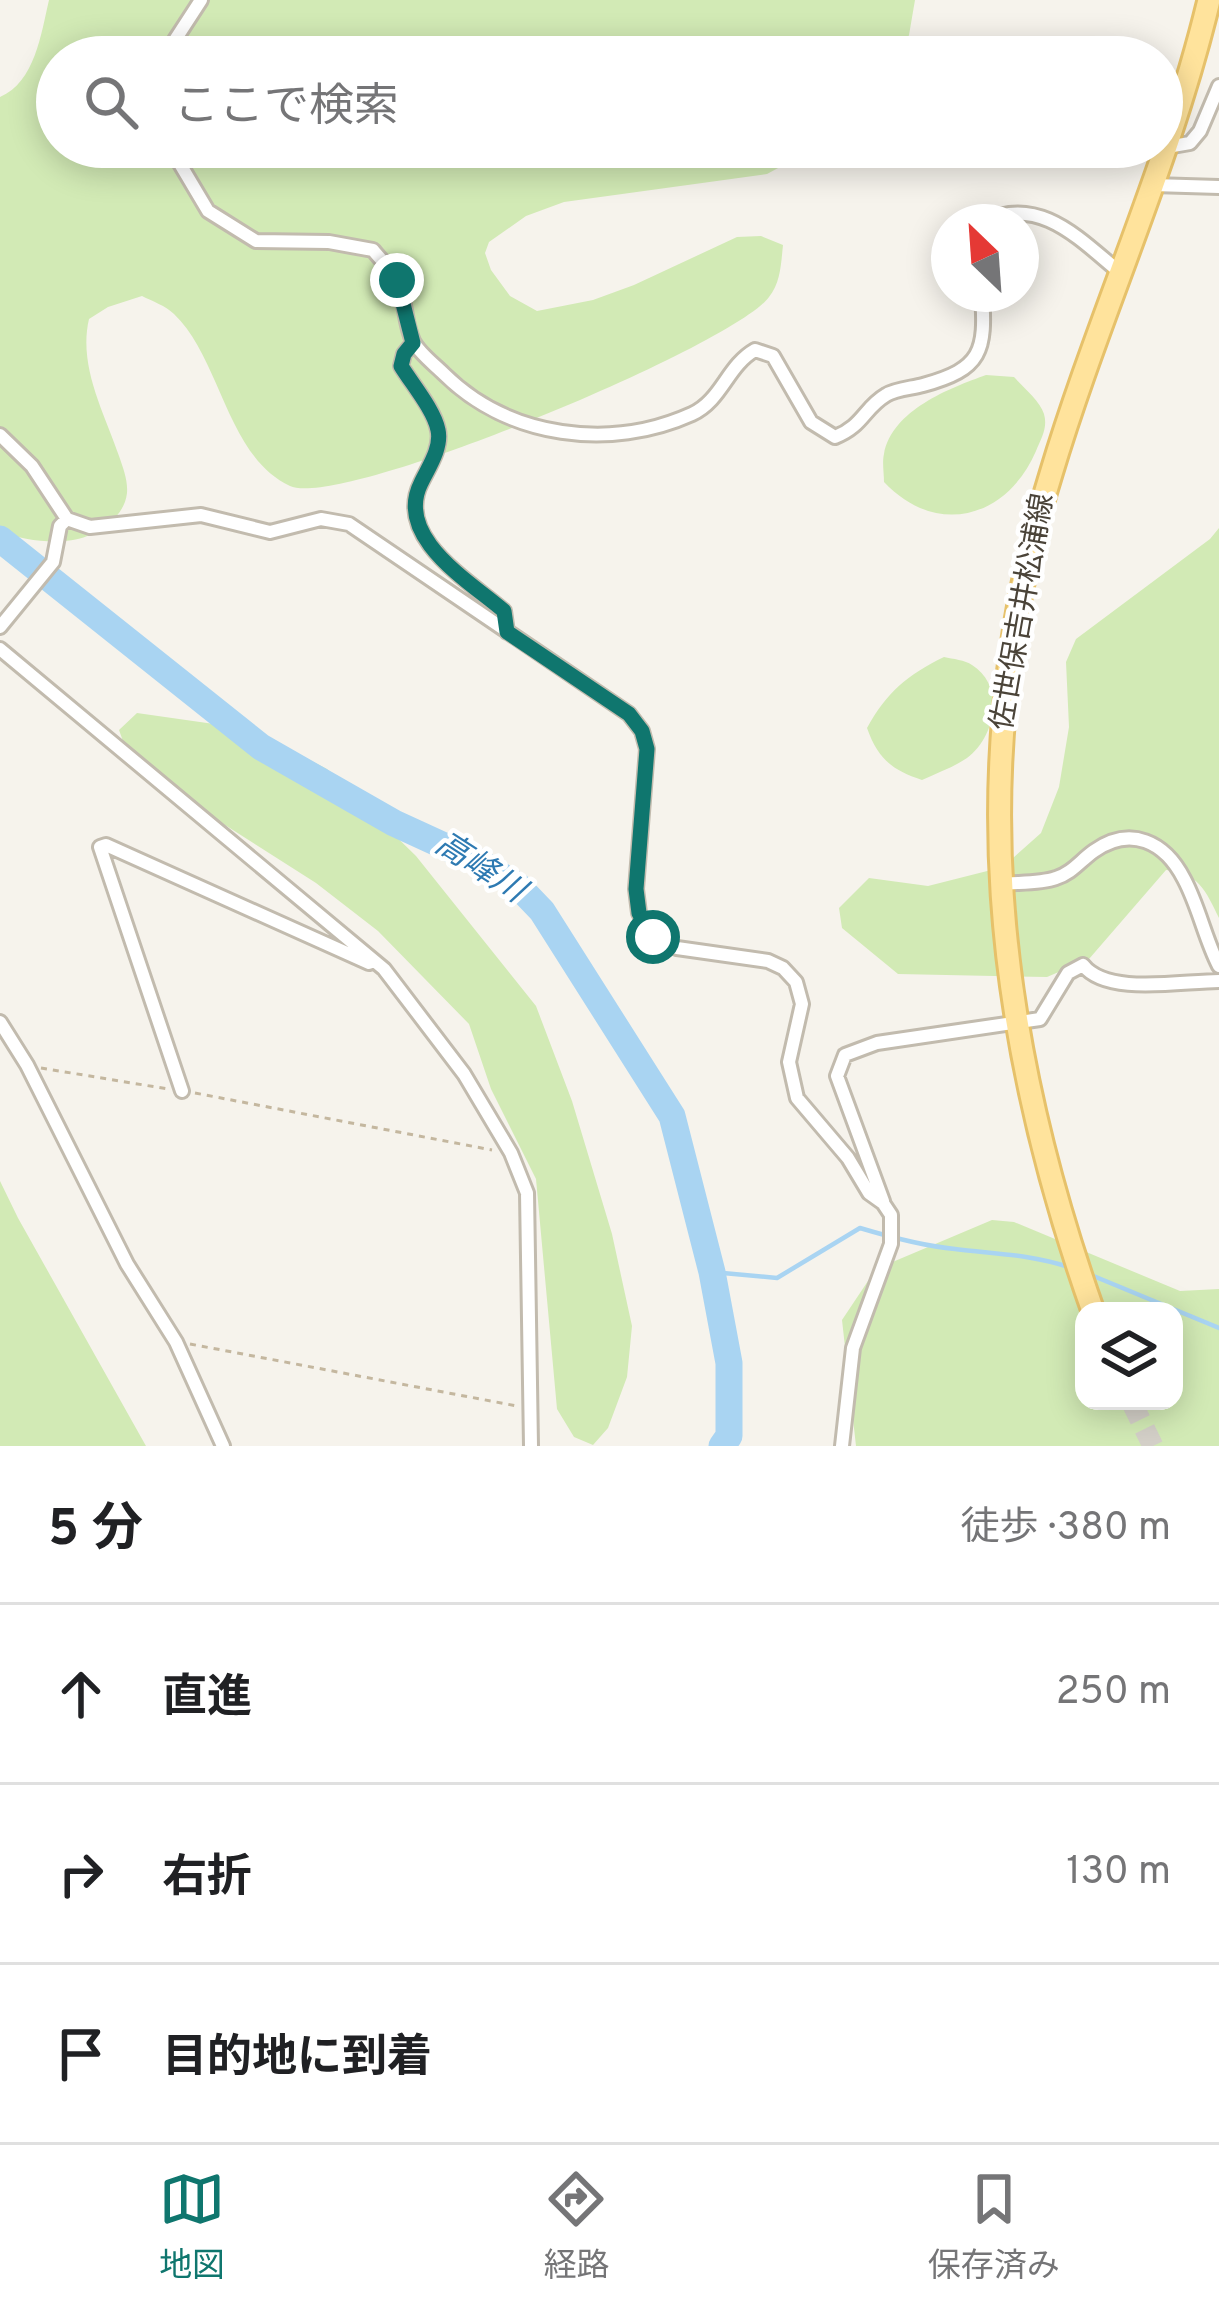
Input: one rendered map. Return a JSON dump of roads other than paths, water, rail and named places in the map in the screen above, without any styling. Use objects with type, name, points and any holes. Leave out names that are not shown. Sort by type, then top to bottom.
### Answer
[{"type":"main road","name":"佐世保吉井松浦線","points":[[1183,93],[1209,0]]},
{"type":"main road","name":"佐世保吉井松浦線","points":[[1091,1302],[1051,1186],[1017,1025],[1000,884],[1000,750],[1021,596],[1052,470],[1159,168]]},
{"type":"street","points":[[178,36],[201,0]]},
{"type":"street","points":[[1201,32],[1219,16]]},
{"type":"street","points":[[1183,144],[1200,131],[1219,86]]},
{"type":"street","points":[[182,168],[208,212],[256,241],[329,242],[373,250],[397,280],[413,343],[458,388],[543,431],[580,436],[662,425],[711,403],[739,360],[755,350],[773,356],[811,422],[835,437],[855,429],[885,395],[959,373],[986,335],[984,312]]},
{"type":"street","points":[[1153,185],[1219,188]]},
{"type":"street","points":[[1039,217],[1060,223],[1122,274]]},
{"type":"street","points":[[413,343],[401,366],[438,430],[437,449],[413,497],[416,524],[436,553],[504,611],[507,632]]},
{"type":"street","points":[[0,435],[32,466],[67,519],[90,526],[128,526],[201,514],[270,532],[321,519],[349,524],[629,714],[642,731],[647,749],[636,889],[639,913],[653,937],[677,948],[768,961],[796,982],[802,1004],[789,1062],[796,1098],[848,1158],[869,1193],[883,1203]]},
{"type":"street","points":[[0,627],[53,562],[60,526],[67,519]]},
{"type":"street","points":[[0,649],[384,969],[464,1074],[511,1154],[527,1193],[531,1446]]},
{"type":"street","points":[[1000,884],[1053,880],[1073,870],[1094,850],[1119,839],[1155,843],[1184,879],[1219,966]]},
{"type":"street","points":[[182,1091],[100,848],[106,845],[384,969]]},
{"type":"street","points":[[842,1446],[853,1348],[891,1244],[892,1228],[837,1076],[845,1055],[877,1043],[1040,1019],[1068,973],[1084,965],[1093,978],[1112,985],[1219,981]]},
{"type":"street","points":[[0,1022],[27,1065],[95,1205],[176,1342],[223,1446]]},
{"type":"waterway","name":"高峰川","points":[[0,539],[261,747],[394,823],[479,862],[519,887],[542,911],[672,1116],[712,1272],[729,1363],[729,1436],[722,1446]]},
{"type":"waterway","points":[[712,1272],[777,1278],[860,1228],[931,1246],[1069,1267]]},
{"type":"waterway","points":[[1091,1275],[1219,1328]]},
{"type":"tunnel","points":[[1135,1410],[1153,1446]]}]
